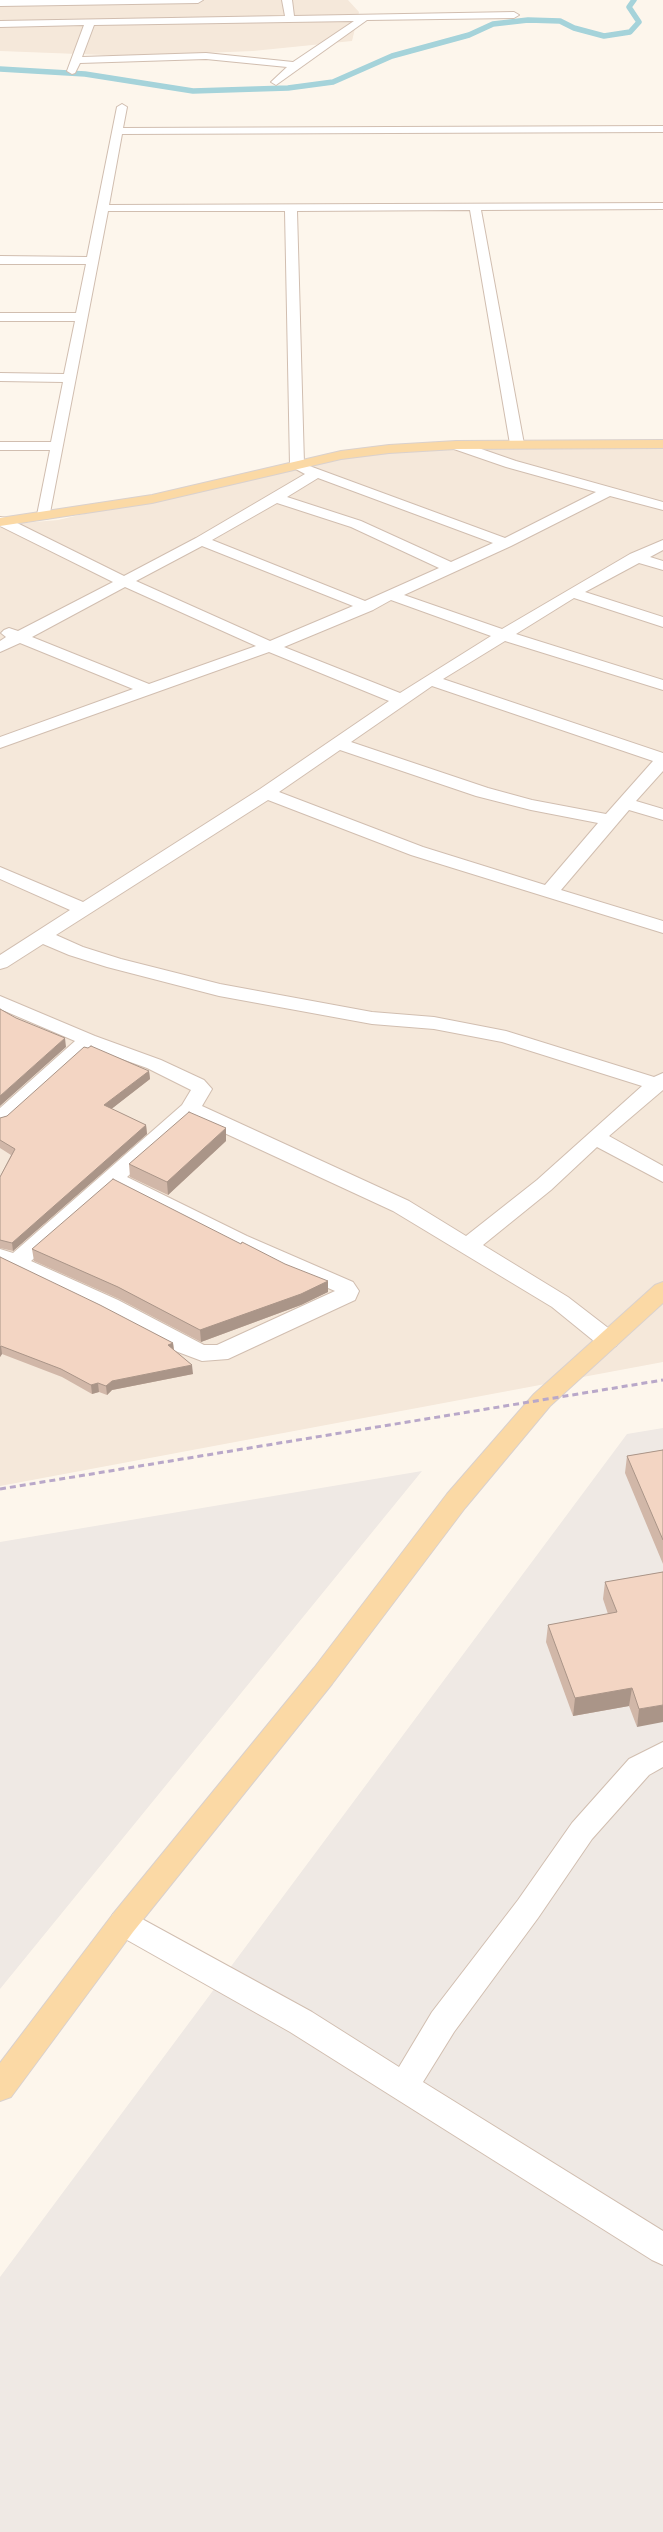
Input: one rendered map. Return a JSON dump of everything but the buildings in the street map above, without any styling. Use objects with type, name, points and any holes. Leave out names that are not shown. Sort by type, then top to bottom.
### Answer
[{"type":"main road","points":[[1,522],[152,499],[341,455],[382,450],[456,444],[663,444]]},
{"type":"main road","points":[[0,2087],[124,1923],[323,1676],[456,1501],[542,1400],[663,1290]]},
{"type":"street","points":[[0,3],[198,0]]},
{"type":"street","points":[[287,0],[290,19]]},
{"type":"street","points":[[392,6],[393,18]]},
{"type":"street","points":[[0,24],[514,15]]},
{"type":"street","points":[[276,82],[295,64],[365,18]]},
{"type":"street","points":[[72,71],[90,22]]},
{"type":"street","points":[[76,60],[206,56],[295,64]]},
{"type":"street","points":[[44,515],[122,107]]},
{"type":"street","points":[[118,131],[663,129]]},
{"type":"street","points":[[103,208],[663,206]]},
{"type":"street","points":[[291,207],[297,466],[506,543]]},
{"type":"street","points":[[475,207],[517,444]]},
{"type":"street","points":[[0,260],[93,261]]},
{"type":"street","points":[[0,317],[82,317]]},
{"type":"street","points":[[0,377],[70,378]]},
{"type":"street","points":[[456,444],[511,464],[606,492],[663,506]]},
{"type":"street","points":[[0,446],[57,446]]},
{"type":"street","points":[[0,647],[201,541],[317,473]]},
{"type":"street","points":[[0,743],[148,689],[270,647],[368,607],[391,595],[506,543],[606,492]]},
{"type":"street","points":[[276,498],[356,524],[452,568]]},
{"type":"street","points":[[1,522],[123,581],[270,647],[400,699]]},
{"type":"street","points":[[201,541],[368,607]]},
{"type":"street","points":[[0,963],[44,937],[266,793],[336,743],[430,680],[505,636],[572,593],[635,557],[663,544]]},
{"type":"street","points":[[635,557],[663,566]]},
{"type":"street","points":[[572,593],[663,622]]},
{"type":"street","points":[[391,595],[505,636],[663,685]]},
{"type":"street","points":[[0,630],[148,689]]},
{"type":"street","points":[[430,680],[663,760],[550,891]]},
{"type":"street","points":[[336,743],[482,792],[531,805],[610,820]]},
{"type":"street","points":[[266,793],[417,851],[663,927]]},
{"type":"street","points":[[625,803],[663,815]]},
{"type":"street","points":[[0,872],[85,910]]},
{"type":"street","points":[[44,937],[76,951],[114,963],[219,990],[372,1018],[434,1023],[492,1034],[558,1051],[660,1081]]},
{"type":"street","points":[[0,1002],[88,1040],[154,1064],[197,1084],[202,1089],[190,1109],[112,1178],[8,1260],[110,1306],[178,1343],[202,1353],[220,1353],[347,1295],[348,1291],[345,1287],[239,1241],[112,1178]]},
{"type":"street","points":[[0,1119],[88,1040]]},
{"type":"street","points":[[469,1245],[544,1185],[595,1137],[660,1081]]},
{"type":"street","points":[[190,1109],[401,1206],[469,1245],[560,1302],[608,1340]]},
{"type":"street","points":[[595,1137],[663,1175]]},
{"type":"street","points":[[404,2086],[443,2022],[528,1909],[582,1831],[639,1767],[663,1753]]},
{"type":"street","points":[[124,1923],[301,2022],[663,2249]]},
{"type":"shaded area","points":[[0,0],[348,0],[359,12],[352,41],[253,51],[130,56],[0,51]]},
{"type":"shaded area","points":[[374,446],[663,446],[663,1362],[0,1486],[0,525],[58,520]]},
{"type":"shaded area","points":[[663,1428],[663,2532],[0,2532],[0,2277],[627,1434]]},
{"type":"shaded area","points":[[422,1471],[0,1989],[0,1542]]},
{"type":"waterway","points":[[0,69],[85,74],[193,91],[288,88],[333,82],[392,56],[469,35],[493,24],[528,20],[560,21],[574,28],[604,36],[630,32],[639,22],[629,7],[634,0]]},
{"type":"railway","points":[[0,1489],[663,1380]]}]
